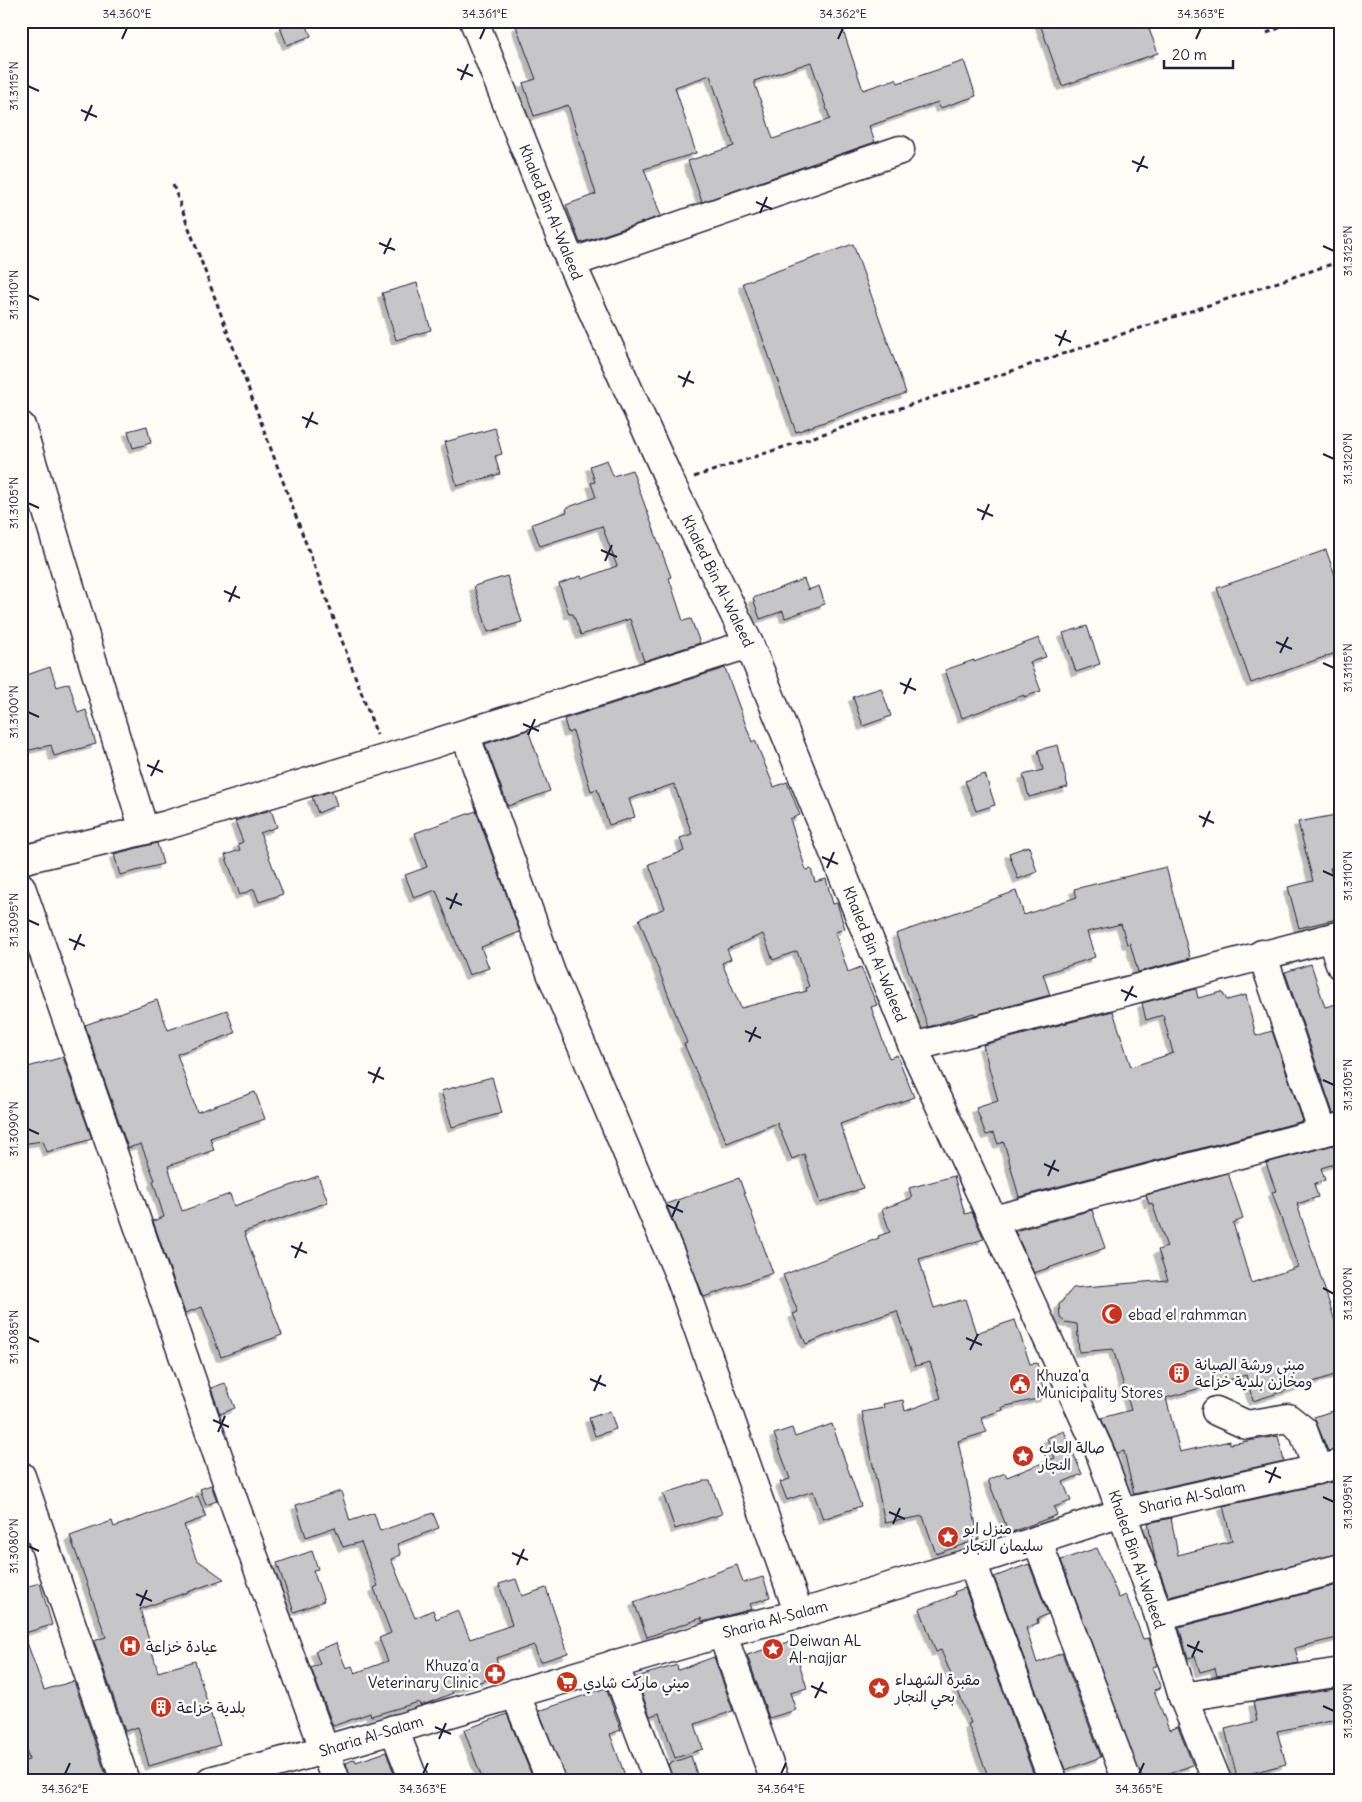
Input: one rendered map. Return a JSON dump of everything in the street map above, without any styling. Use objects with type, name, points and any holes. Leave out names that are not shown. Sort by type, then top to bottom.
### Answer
[{"type":"street","name":"Khaled Bin Al-Waleed","points":[[474,21],[571,264],[671,484],[749,644],[913,1047],[1099,1450],[1158,1616],[1183,1697],[1217,1781]]},
{"type":"street","points":[[571,264],[900,150]]},
{"type":"street","points":[[21,426],[144,830]]},
{"type":"street","points":[[21,860],[167,825],[386,759],[749,644]]},
{"type":"street","points":[[465,734],[550,973],[680,1277],[800,1614]]},
{"type":"street","points":[[21,887],[236,1508],[336,1781]]},
{"type":"street","points":[[913,1047],[1336,936],[1341,966]]},
{"type":"street","points":[[994,1220],[1332,1129],[1262,954]]},
{"type":"street","points":[[1216,1411],[1247,1426],[1288,1418],[1303,1430],[1330,1467]]},
{"type":"street","name":"Sharia Al-Salam","points":[[210,1781],[324,1750],[722,1633],[800,1614],[972,1562],[1121,1513],[1330,1467]]},
{"type":"street","points":[[21,1476],[125,1781]]},
{"type":"street","points":[[1037,1540],[1127,1781]]},
{"type":"street","points":[[972,1562],[1053,1781]]},
{"type":"street","points":[[1158,1616],[1341,1568]]},
{"type":"street","points":[[722,1633],[775,1781]]},
{"type":"street","points":[[614,1664],[658,1781]]},
{"type":"street","points":[[1183,1697],[1341,1672]]},
{"type":"street","points":[[515,1693],[551,1781]]},
{"type":"street","points":[[394,1729],[414,1781]]},
{"type":"path","points":[[1267,33],[1296,21]]},
{"type":"path","points":[[173,186],[386,759]]},
{"type":"path","points":[[671,484],[1341,261]]},
{"type":"building","points":[[297,21],[305,21],[311,36],[287,45],[280,27]]},
{"type":"building","points":[[530,21],[840,21],[863,90],[896,79],[898,83],[964,61],[976,96],[940,108],[938,102],[869,126],[875,142],[702,202],[688,161],[734,146],[710,75],[675,87],[696,153],[644,169],[661,216],[580,243],[566,205],[596,194],[568,105],[534,116],[523,83],[536,79],[516,26]],"holes":[[[811,62],[830,119],[773,139],[754,81]]]},
{"type":"building","points":[[1039,21],[1146,21],[1158,53],[1062,86]]},
{"type":"building","points":[[853,244],[906,393],[796,432],[743,283]]},
{"type":"building","points":[[417,283],[431,330],[396,340],[382,293]]},
{"type":"building","points":[[147,426],[151,443],[133,448],[128,431]]},
{"type":"building","points":[[495,428],[502,454],[495,456],[500,474],[457,486],[445,442]]},
{"type":"building","points":[[607,460],[613,476],[632,470],[671,577],[669,578],[683,621],[691,619],[700,643],[644,661],[630,619],[581,635],[573,614],[569,614],[559,584],[581,576],[582,579],[617,566],[602,526],[540,546],[532,524],[567,512],[566,508],[596,497],[591,483],[595,482],[590,466]]},
{"type":"building","points":[[1326,550],[1341,592],[1341,651],[1251,683],[1217,588]]},
{"type":"building","points":[[507,576],[522,622],[488,632],[474,586]]},
{"type":"building","points":[[804,579],[808,590],[819,586],[825,604],[785,618],[783,611],[760,619],[753,598]]},
{"type":"building","points":[[1087,626],[1100,664],[1076,672],[1063,633]]},
{"type":"building","points":[[1039,638],[1046,657],[1030,662],[1041,691],[1024,697],[1024,695],[962,718],[945,670],[974,660],[974,662]]},
{"type":"building","points":[[50,667],[57,687],[69,683],[78,713],[86,710],[96,744],[54,756],[51,745],[26,751],[21,733],[21,677]]},
{"type":"building","points":[[725,668],[752,742],[755,740],[774,787],[787,782],[800,815],[790,819],[806,870],[811,869],[815,882],[826,879],[833,904],[837,903],[845,929],[835,932],[848,972],[861,967],[877,1005],[871,1007],[889,1058],[897,1055],[914,1097],[840,1124],[863,1188],[820,1203],[804,1154],[792,1159],[777,1123],[727,1143],[684,1044],[687,1043],[639,919],[665,908],[649,864],[684,851],[680,838],[692,834],[674,784],[629,799],[635,817],[609,825],[597,789],[591,791],[573,731],[568,733],[564,719]],"holes":[[[763,934],[773,960],[797,951],[809,987],[806,988],[807,991],[741,1008],[722,963],[731,959],[727,949]]]},
{"type":"building","points":[[881,688],[891,716],[863,726],[853,697]]},
{"type":"building","points":[[528,730],[550,791],[508,806],[485,744]]},
{"type":"building","points":[[1058,745],[1068,787],[1029,797],[1023,775],[1043,770],[1038,750]]},
{"type":"building","points":[[985,774],[995,805],[976,811],[965,781]]},
{"type":"building","points":[[332,791],[337,805],[318,813],[312,797]]},
{"type":"building","points":[[271,810],[277,827],[260,833],[283,894],[259,902],[254,889],[240,895],[225,855],[240,850],[238,844],[243,842],[235,821]]},
{"type":"building","points":[[476,811],[520,932],[481,947],[489,968],[469,975],[436,890],[414,898],[405,875],[427,867],[415,833]]},
{"type":"building","points":[[1341,814],[1341,857],[1335,858],[1338,866],[1330,868],[1341,918],[1299,928],[1288,887],[1313,881],[1298,822]]},
{"type":"building","points":[[157,843],[163,864],[120,875],[114,854]]},
{"type":"building","points":[[1029,846],[1037,872],[1018,879],[1009,853]]},
{"type":"building","points":[[1166,867],[1190,958],[1138,972],[1130,943],[1127,944],[1121,924],[1087,932],[1095,957],[1043,974],[1050,995],[975,1015],[974,1013],[928,1027],[896,934],[1016,891],[1024,915],[1077,897],[1074,889]]},
{"type":"building","points":[[1311,964],[1325,1007],[1336,1004],[1341,1024],[1341,1112],[1333,1113],[1285,972]]},
{"type":"building","points":[[1196,989],[1198,998],[1222,992],[1227,1000],[1246,995],[1256,1036],[1272,1031],[1303,1121],[1019,1197],[1004,1142],[998,1144],[994,1133],[986,1135],[976,1108],[998,1101],[983,1045],[1113,1011],[1131,1067],[1173,1053],[1163,1015],[1146,1020],[1142,1003]]},
{"type":"building","points":[[157,1000],[168,1030],[227,1010],[235,1033],[177,1054],[197,1112],[255,1092],[265,1119],[210,1138],[214,1150],[168,1166],[182,1211],[230,1194],[234,1206],[318,1176],[328,1202],[244,1232],[282,1335],[221,1357],[202,1307],[185,1313],[153,1221],[164,1217],[153,1181],[155,1180],[141,1144],[128,1148],[85,1025]]},
{"type":"building","points":[[63,1057],[92,1139],[47,1152],[43,1141],[21,1144],[21,1069]]},
{"type":"building","points":[[492,1077],[502,1113],[452,1127],[441,1091]]},
{"type":"building","points":[[1341,1143],[1341,1162],[1321,1168],[1325,1180],[1314,1184],[1318,1197],[1297,1204],[1337,1327],[1341,1326],[1341,1373],[1253,1401],[1246,1375],[1166,1398],[1180,1452],[1230,1441],[1230,1444],[1278,1436],[1284,1461],[1134,1494],[1124,1451],[1117,1453],[1101,1418],[1131,1410],[1113,1349],[1079,1352],[1077,1324],[1065,1322],[1060,1318],[1059,1305],[1073,1288],[1168,1280],[1158,1250],[1167,1247],[1152,1203],[1149,1204],[1146,1195],[1228,1173],[1243,1219],[1233,1223],[1251,1283],[1298,1267],[1272,1192],[1276,1191],[1266,1163]]},
{"type":"building","points":[[954,1176],[965,1214],[972,1212],[984,1239],[919,1259],[934,1308],[965,1299],[976,1333],[1015,1320],[1030,1364],[1037,1363],[1045,1397],[1002,1407],[1003,1410],[981,1417],[987,1432],[958,1441],[979,1539],[936,1554],[923,1516],[885,1523],[862,1412],[884,1408],[883,1404],[903,1400],[905,1411],[941,1398],[930,1362],[915,1366],[897,1311],[849,1326],[806,1344],[793,1314],[798,1312],[783,1275],[890,1232],[882,1209],[912,1198],[909,1188]]},
{"type":"building","points":[[739,1178],[773,1273],[704,1297],[666,1204]]},
{"type":"building","points":[[1092,1210],[1105,1248],[1034,1273],[1015,1231]]},
{"type":"building","points":[[225,1383],[235,1408],[220,1414],[211,1388]]},
{"type":"building","points":[[1341,1408],[1341,1449],[1328,1451],[1314,1417]]},
{"type":"building","points":[[610,1411],[616,1429],[595,1436],[589,1418]]},
{"type":"building","points":[[832,1424],[861,1506],[823,1519],[813,1491],[787,1500],[780,1482],[790,1479],[774,1434],[792,1428],[795,1437]]},
{"type":"building","points":[[1064,1431],[1082,1474],[1063,1482],[1071,1501],[1054,1507],[1057,1515],[1009,1533],[988,1480],[1005,1473],[1007,1477],[1055,1458],[1047,1438]]},
{"type":"building","points":[[1341,1480],[1341,1553],[1169,1597],[1155,1559],[1148,1523],[1171,1518],[1178,1555],[1232,1541],[1223,1506]]},
{"type":"building","points":[[703,1481],[710,1481],[722,1514],[675,1529],[663,1494]]},
{"type":"building","points":[[211,1485],[217,1501],[206,1505],[200,1489]]},
{"type":"building","points":[[341,1491],[350,1521],[374,1513],[380,1531],[433,1513],[439,1528],[397,1544],[401,1555],[391,1559],[415,1618],[433,1610],[436,1619],[458,1610],[470,1639],[512,1625],[499,1584],[516,1579],[522,1596],[546,1588],[568,1653],[540,1662],[534,1645],[496,1658],[501,1675],[452,1691],[453,1693],[428,1703],[420,1705],[419,1702],[371,1716],[370,1713],[333,1726],[311,1668],[320,1664],[315,1651],[336,1643],[346,1668],[352,1666],[355,1673],[388,1661],[379,1638],[391,1633],[374,1588],[378,1586],[361,1542],[343,1547],[335,1527],[306,1537],[296,1505]]},
{"type":"building","points":[[198,1496],[206,1517],[184,1525],[196,1559],[224,1579],[140,1609],[158,1672],[195,1661],[220,1745],[149,1766],[138,1727],[125,1731],[94,1641],[106,1637],[70,1536],[112,1521],[114,1527]]},
{"type":"building","points":[[1097,1548],[1119,1598],[1126,1595],[1143,1639],[1149,1638],[1157,1666],[1152,1667],[1161,1688],[1154,1690],[1169,1730],[1178,1727],[1193,1765],[1164,1775],[1166,1781],[1142,1781],[1061,1560]]},
{"type":"building","points":[[312,1551],[318,1569],[313,1570],[324,1601],[294,1612],[277,1563]]},
{"type":"building","points":[[1029,1564],[1048,1614],[1037,1619],[1038,1623],[1026,1628],[1037,1663],[1062,1653],[1101,1757],[1065,1770],[994,1577]]},
{"type":"building","points":[[737,1565],[743,1583],[763,1577],[770,1597],[750,1604],[752,1609],[702,1622],[701,1618],[647,1637],[634,1602]]},
{"type":"building","points":[[40,1583],[52,1625],[21,1634],[21,1588]]},
{"type":"building","points":[[1341,1584],[1341,1637],[1295,1648],[1299,1663],[1217,1676],[1215,1668],[1200,1672],[1195,1656],[1188,1658],[1179,1627]]},
{"type":"building","points":[[965,1588],[1036,1781],[990,1781],[968,1724],[971,1723],[941,1650],[936,1652],[920,1609],[955,1595],[954,1592]]},
{"type":"building","points":[[21,1634],[24,1634],[44,1690],[74,1681],[107,1778],[98,1781],[21,1781],[21,1762],[29,1760],[21,1729]]},
{"type":"building","points":[[792,1641],[807,1688],[790,1693],[796,1710],[769,1718],[747,1655]]},
{"type":"building","points":[[714,1657],[733,1711],[695,1724],[703,1749],[675,1758],[660,1713],[650,1716],[636,1677],[677,1665],[678,1670]]},
{"type":"building","points":[[606,1688],[621,1730],[610,1734],[627,1781],[566,1781],[539,1711]]},
{"type":"building","points":[[1341,1688],[1341,1718],[1277,1731],[1286,1764],[1237,1777],[1225,1729],[1257,1721],[1253,1702]]},
{"type":"building","points":[[507,1714],[534,1781],[483,1781],[464,1730]]},
{"type":"building","points":[[386,1752],[397,1781],[351,1781],[346,1763],[355,1759],[356,1762]]},
{"type":"building","points":[[691,1756],[699,1781],[673,1781],[668,1764]]},
{"type":"place","name":"ebad el rahmman","points":[[1112,1314]]},
{"type":"place","name":"مبنى ورشة الصيانة ومخازن بلدية خزاعة","points":[[1179,1373]]},
{"type":"place","name":"Khuza'a Municipality Stores","points":[[1020,1384]]},
{"type":"place","name":"صالة العاب النجار","points":[[1023,1456]]},
{"type":"place","name":"منزل ابو سليمان النجار","points":[[948,1537]]},
{"type":"place","name":"عيادة خزاعة","points":[[130,1646]]},
{"type":"place","name":"Deiwan AL Al-najjar","points":[[773,1649]]},
{"type":"place","name":"Khuza'a Veterinary Clinic","points":[[495,1674]]},
{"type":"place","name":"ميني ماركت شادي","points":[[567,1682]]},
{"type":"place","name":"مقبرة الشهداء بحي النجار","points":[[879,1688]]},
{"type":"place","name":"بلدية خزاعة","points":[[161,1707]]}]
